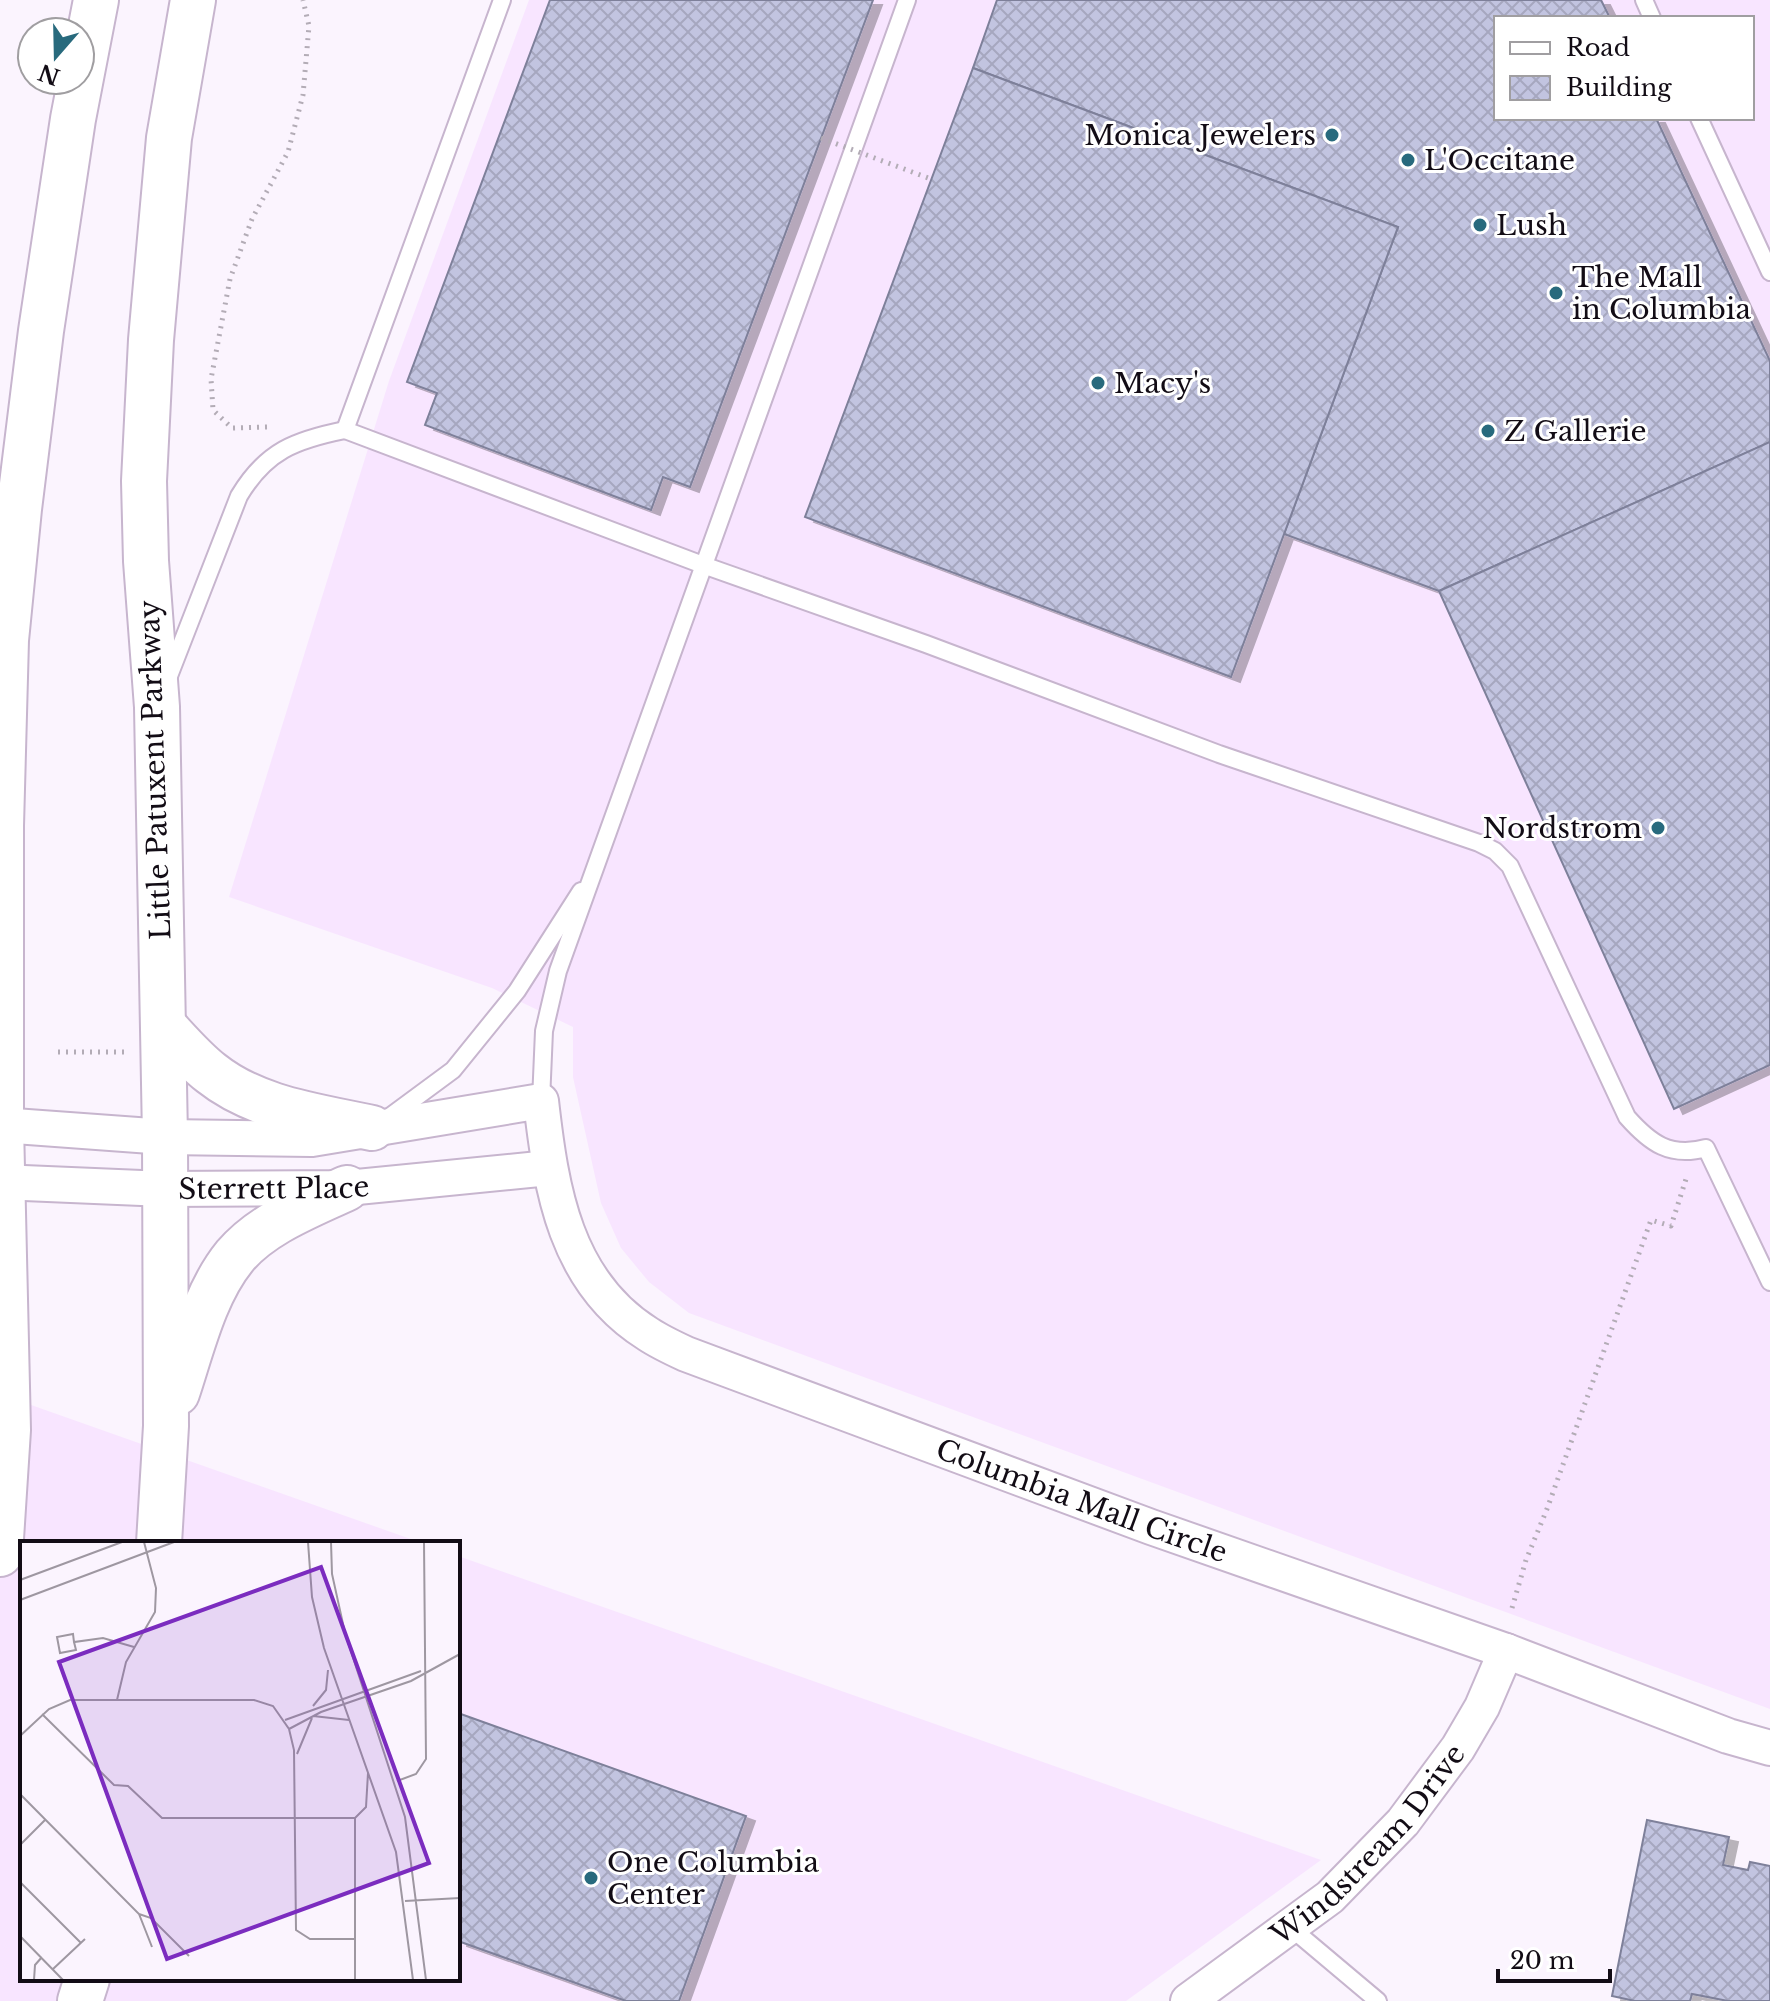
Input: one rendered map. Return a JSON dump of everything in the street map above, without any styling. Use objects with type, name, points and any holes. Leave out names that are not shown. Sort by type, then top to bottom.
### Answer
[{"type":"main road","points":[[0,1554],[8,1430],[1,1182],[1,826],[7,561],[73,119],[96,0]]},
{"type":"main road","name":"Little Patuxent Parkway","points":[[159,1541],[166,1426],[165,1137],[149,1039],[157,707],[146,561],[144,481],[151,340],[169,138],[193,0]]},
{"type":"main road","points":[[149,1039],[238,1091],[282,1109],[372,1128]]},
{"type":"main road","points":[[166,1426],[204,1314],[218,1282],[236,1255],[261,1233],[289,1216],[347,1188]]},
{"type":"main road","points":[[80,2001],[86,1981]]},
{"type":"street","name":"Sterrett Place","points":[[1,1125],[165,1137],[312,1139],[541,1101]]},
{"type":"street","name":"Columbia Mall Circle","points":[[541,1101],[549,1168],[559,1214],[587,1275],[615,1307],[646,1334],[686,1354],[1151,1527],[1506,1651],[1728,1736],[1770,1748]]},
{"type":"street","name":"Sterrett Place","points":[[1,1182],[165,1189],[347,1188],[549,1168]]},
{"type":"street","name":"Windstream Drive","points":[[1188,2001],[1330,1897],[1403,1822],[1458,1748],[1482,1707],[1506,1651]]},
{"type":"lane","points":[[345,430],[502,0]]},
{"type":"lane","points":[[541,1101],[544,1031],[558,971],[907,0]]},
{"type":"lane","points":[[1700,120],[1770,272]]},
{"type":"lane","points":[[157,707],[239,496],[254,471],[287,447],[311,437],[345,430],[1219,754],[1410,818],[1495,851],[1510,866],[1627,1117],[1646,1140],[1663,1147],[1677,1152],[1706,1148],[1770,1282]]},
{"type":"lane","points":[[372,1128],[453,1070],[517,991],[599,863]]},
{"type":"lane","points":[[1290,1927],[1378,2001]]},
{"type":"path","points":[[287,447],[269,427],[232,428],[213,410],[211,379],[230,279],[252,219],[288,152],[303,95],[309,26],[303,0]]},
{"type":"path","points":[[821,138],[931,179]]},
{"type":"path","points":[[58,1052],[149,1039]]},
{"type":"path","points":[[1512,1608],[1536,1533],[1651,1220],[1671,1226],[1686,1179]]},
{"type":"shaded area","points":[[529,0],[1770,0],[1770,1709],[689,1313],[649,1282],[621,1248],[601,1203],[573,1077],[573,1027],[492,988],[229,897],[389,381]]},
{"type":"shaded area","points":[[0,1394],[416,1541],[20,1541],[20,1981],[460,1981],[460,1557],[1321,1860],[1126,2001],[0,2001]]},
{"type":"building","points":[[550,0],[873,0],[690,487],[663,477],[651,510],[425,425],[437,393],[407,382]]},
{"type":"building","name":"The Mall in Columbia","points":[[997,0],[1601,0],[1609,16],[1494,16],[1494,120],[1657,120],[1770,361],[1770,442],[1439,591],[1284,534],[1398,227],[973,68]]},
{"type":"building","name":"Macy's","points":[[973,68],[1398,227],[1231,677],[805,517]]},
{"type":"building","name":"Nordstrom","points":[[1770,442],[1770,1065],[1674,1109],[1439,591]]},
{"type":"building","name":"One Columbia Center","points":[[460,1714],[746,1816],[679,2001],[626,2001],[460,1942]]},
{"type":"building","points":[[1647,1820],[1729,1837],[1723,1865],[1748,1870],[1750,1862],[1770,1866],[1770,2001],[1728,2001],[1692,1994],[1690,2001],[1635,2001],[1612,1996]]},
{"type":"place","name":"Monica Jewelers","points":[[1332,135]]},
{"type":"place","name":"L'Occitane","points":[[1408,160]]},
{"type":"place","name":"Lush","points":[[1480,225]]},
{"type":"place","name":"The Mall in Columbia","points":[[1556,293]]},
{"type":"place","name":"Macy's","points":[[1098,383]]},
{"type":"place","name":"Z Gallerie","points":[[1488,431]]},
{"type":"place","name":"Nordstrom","points":[[1658,828]]},
{"type":"place","name":"One Columbia Center","points":[[591,1878]]}]
